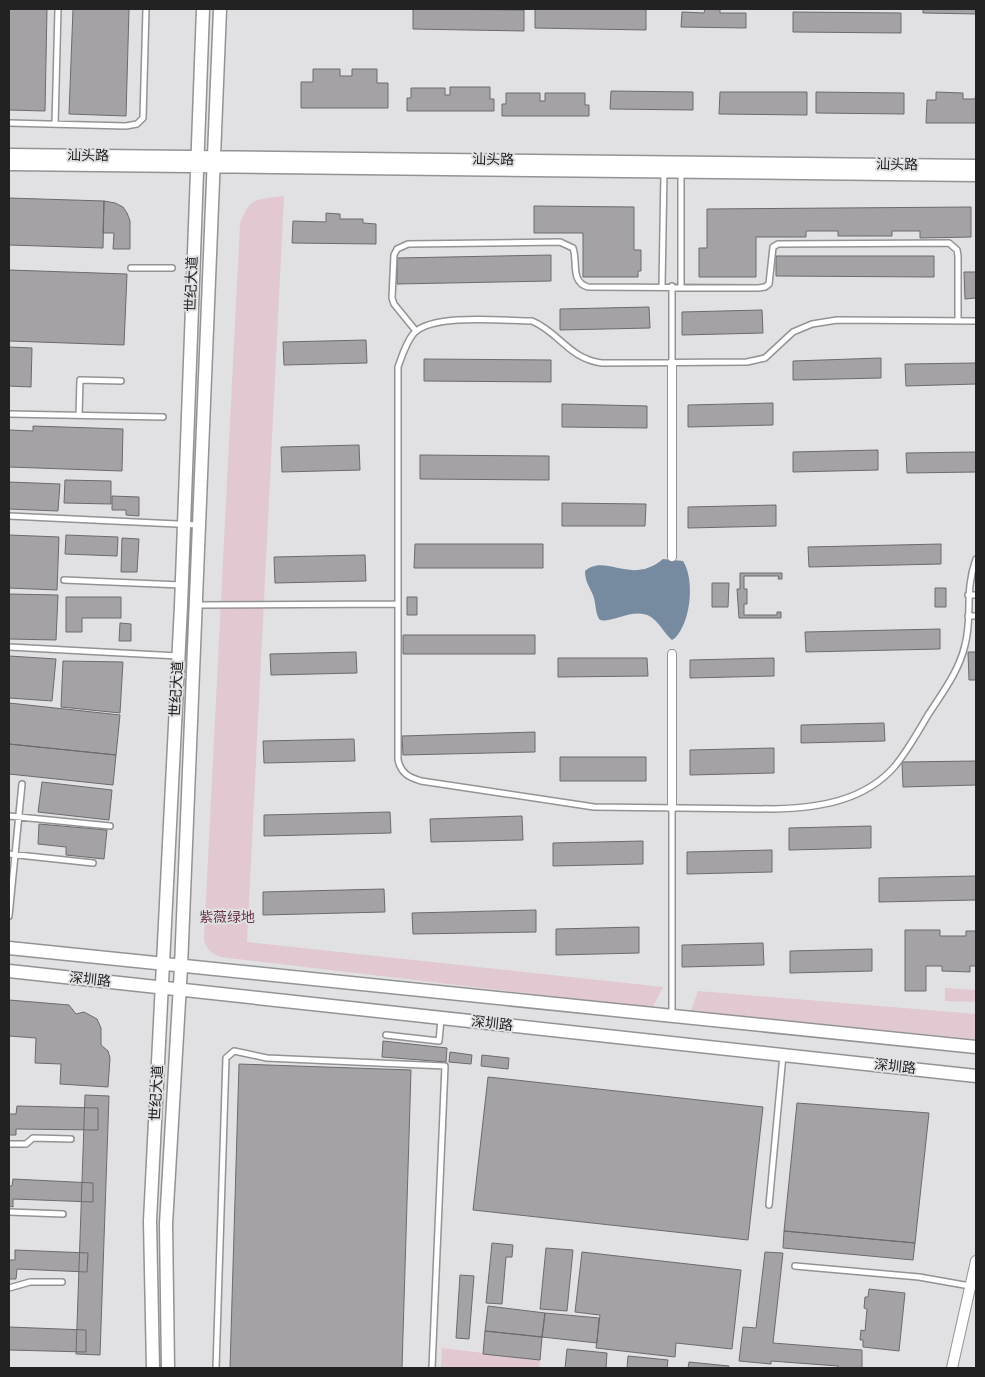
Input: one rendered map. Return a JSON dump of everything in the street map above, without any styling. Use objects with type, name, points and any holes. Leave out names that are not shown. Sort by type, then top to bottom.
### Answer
[{"type":"street","name":"世纪大道","points":[[154,1368],[150,1221],[184,525],[203,9]]},
{"type":"street","name":"世纪大道","points":[[168,1368],[166,1224],[182,967],[212,161],[220,9]]},
{"type":"street","name":"汕头路","points":[[9,155],[196,161]]},
{"type":"street","name":"汕头路","points":[[9,164],[212,161],[664,167],[976,166]]},
{"type":"street","name":"汕头路","points":[[682,167],[976,175]]},
{"type":"street","points":[[672,363],[672,557]]},
{"type":"street","points":[[672,654],[672,808]]},
{"type":"street","name":"深圳路","points":[[9,948],[976,1046]]},
{"type":"street","name":"深圳路","points":[[9,971],[976,1076]]},
{"type":"street","points":[[952,1368],[976,1262]]},
{"type":"lane","points":[[55,124],[58,9]]},
{"type":"lane","points":[[9,124],[126,126],[137,124],[143,118],[146,9]]},
{"type":"lane","points":[[662,286],[664,167]]},
{"type":"lane","points":[[681,286],[682,167]]},
{"type":"lane","points":[[416,331],[394,304],[392,298],[394,255],[397,249],[408,244],[560,242],[572,248],[576,278],[583,286],[765,287],[769,284],[773,247],[785,242],[949,243],[958,250],[958,320]]},
{"type":"lane","points":[[131,268],[172,268]]},
{"type":"lane","points":[[672,286],[672,363]]},
{"type":"lane","points":[[976,321],[837,320],[820,322],[803,326],[793,332],[765,358],[758,361],[672,363],[588,362],[570,351],[540,325],[532,321],[447,321],[430,324],[416,331],[403,353],[398,367],[398,760],[400,768],[405,774],[421,781],[594,807],[796,808],[844,800],[874,786],[896,765],[960,665],[966,643],[969,578],[976,559]]},
{"type":"lane","points":[[79,415],[80,380],[121,381]]},
{"type":"lane","points":[[9,414],[163,417]]},
{"type":"lane","points":[[9,516],[198,525]]},
{"type":"lane","points":[[64,580],[181,585]]},
{"type":"lane","points":[[968,595],[976,595]]},
{"type":"lane","points":[[195,606],[398,604]]},
{"type":"lane","points":[[968,616],[976,616]]},
{"type":"lane","points":[[9,647],[178,656]]},
{"type":"lane","points":[[9,916],[12,854],[19,817],[22,784]]},
{"type":"lane","points":[[672,808],[672,1016]]},
{"type":"lane","points":[[9,816],[110,826]]},
{"type":"lane","points":[[12,854],[93,863]]},
{"type":"lane","points":[[386,1035],[439,1041],[441,1018]]},
{"type":"lane","points":[[216,1368],[226,1058],[234,1051],[267,1058],[445,1066],[432,1368]]},
{"type":"lane","points":[[768,1205],[783,1055]]},
{"type":"lane","points":[[9,1144],[26,1144],[33,1138],[71,1139]]},
{"type":"lane","points":[[9,1212],[64,1214]]},
{"type":"lane","points":[[795,1266],[919,1277],[970,1286]]},
{"type":"lane","points":[[9,1288],[30,1282],[62,1282]]},
{"type":"green space","name":"紫薇绿地","points":[[284,196],[247,942],[663,987],[652,1008],[221,957],[212,953],[206,946],[204,939],[240,224],[247,208],[251,204],[261,199]]},
{"type":"green space","points":[[945,988],[976,990],[976,1002],[945,1001]]},
{"type":"green space","points":[[698,991],[976,1014],[976,1039],[691,1011]]},
{"type":"green space","points":[[442,1348],[540,1360],[539,1368],[441,1368]]},
{"type":"water","points":[[663,559],[683,561],[689,579],[690,601],[688,612],[685,622],[675,638],[672,640],[654,619],[644,614],[629,615],[609,620],[599,619],[593,595],[586,581],[585,571],[593,566],[602,565],[640,570],[651,567]]},
{"type":"building","points":[[9,9],[47,9],[45,111],[9,110]]},
{"type":"building","points":[[73,9],[129,9],[126,116],[69,114]]},
{"type":"building","points":[[413,9],[524,10],[524,31],[413,29]]},
{"type":"building","points":[[535,9],[646,9],[646,30],[535,28]]},
{"type":"building","points":[[705,9],[720,9],[720,13],[746,13],[746,28],[681,27],[682,12],[704,13]]},
{"type":"building","points":[[923,9],[976,9],[976,14],[923,13]]},
{"type":"building","points":[[793,12],[901,13],[901,33],[793,32]]},
{"type":"building","points":[[313,69],[340,69],[340,76],[352,76],[352,69],[377,69],[377,83],[388,83],[388,108],[301,108],[301,82],[313,82]]},
{"type":"building","points":[[450,87],[490,87],[490,99],[494,99],[494,111],[407,111],[407,98],[411,98],[411,88],[445,88],[445,95],[450,95]]},
{"type":"building","points":[[611,91],[693,92],[693,110],[610,109]]},
{"type":"building","points":[[720,92],[807,92],[807,115],[719,114]]},
{"type":"building","points":[[816,92],[904,93],[904,114],[816,113]]},
{"type":"building","points":[[936,92],[963,93],[963,99],[975,99],[976,93],[976,123],[926,123],[927,100],[936,100]]},
{"type":"building","points":[[506,93],[540,93],[540,101],[545,101],[545,93],[585,93],[585,105],[589,105],[589,116],[502,116],[502,104],[506,104]]},
{"type":"building","points":[[9,198],[104,201],[103,248],[9,245]]},
{"type":"building","points":[[104,201],[123,207],[127,213],[130,221],[130,249],[113,249],[114,233],[103,233]]},
{"type":"building","points":[[534,206],[634,207],[634,250],[641,250],[641,271],[638,271],[638,277],[583,277],[583,233],[534,233]]},
{"type":"building","points":[[971,207],[971,237],[920,238],[920,231],[892,231],[892,236],[838,236],[838,231],[806,231],[806,237],[756,237],[756,277],[699,277],[699,248],[707,248],[707,209]]},
{"type":"building","points":[[326,213],[340,214],[340,219],[363,219],[363,223],[376,224],[376,244],[292,243],[293,221],[326,222]]},
{"type":"building","points":[[551,255],[551,281],[397,284],[397,258]]},
{"type":"building","points":[[776,256],[934,256],[934,277],[776,276]]},
{"type":"building","points":[[9,270],[127,274],[124,345],[9,341]]},
{"type":"building","points":[[964,272],[976,272],[976,298],[965,299]]},
{"type":"building","points":[[649,307],[650,328],[560,330],[560,309]]},
{"type":"building","points":[[762,310],[763,333],[682,335],[682,312]]},
{"type":"building","points":[[366,340],[367,363],[284,365],[283,342]]},
{"type":"building","points":[[9,347],[32,348],[31,387],[9,386]]},
{"type":"building","points":[[881,358],[881,378],[793,380],[793,361]]},
{"type":"building","points":[[424,359],[551,360],[551,382],[424,381]]},
{"type":"building","points":[[976,363],[976,384],[906,386],[905,364]]},
{"type":"building","points":[[773,403],[773,425],[688,427],[688,405]]},
{"type":"building","points":[[562,404],[647,406],[647,428],[562,427]]},
{"type":"building","points":[[33,426],[123,429],[122,471],[9,467],[9,430],[33,431]]},
{"type":"building","points":[[359,445],[360,470],[282,472],[281,447]]},
{"type":"building","points":[[878,450],[878,470],[793,472],[793,452]]},
{"type":"building","points":[[976,452],[976,472],[907,473],[906,453]]},
{"type":"building","points":[[420,455],[549,456],[549,480],[420,479]]},
{"type":"building","points":[[65,480],[111,481],[111,504],[64,503]]},
{"type":"building","points":[[9,482],[60,484],[58,511],[9,509]]},
{"type":"building","points":[[112,496],[139,497],[139,516],[126,515],[126,510],[112,510]]},
{"type":"building","points":[[562,503],[646,504],[645,526],[562,526]]},
{"type":"building","points":[[776,505],[776,526],[688,528],[688,507]]},
{"type":"building","points":[[9,535],[59,537],[57,590],[9,588]]},
{"type":"building","points":[[66,535],[118,537],[117,556],[65,554]]},
{"type":"building","points":[[122,538],[139,539],[137,572],[121,572]]},
{"type":"building","points":[[415,544],[543,544],[543,568],[414,568]]},
{"type":"building","points":[[941,544],[941,564],[809,567],[808,547]]},
{"type":"building","points":[[365,555],[366,581],[275,583],[274,557]]},
{"type":"building","points":[[740,573],[782,573],[782,579],[778,579],[779,576],[744,576],[744,589],[747,589],[747,604],[744,604],[744,615],[777,615],[777,612],[781,612],[781,618],[739,618],[737,589],[740,589]]},
{"type":"building","points":[[712,583],[729,583],[728,607],[712,607]]},
{"type":"building","points":[[935,588],[946,588],[946,607],[935,607]]},
{"type":"building","points":[[9,594],[58,595],[56,640],[9,639]]},
{"type":"building","points":[[66,597],[121,597],[121,618],[82,618],[82,632],[66,632]]},
{"type":"building","points":[[407,597],[417,597],[417,615],[407,615]]},
{"type":"building","points":[[120,623],[131,624],[131,641],[119,641]]},
{"type":"building","points":[[940,629],[940,649],[806,652],[805,632]]},
{"type":"building","points":[[403,635],[535,635],[535,654],[403,654]]},
{"type":"building","points":[[356,652],[357,673],[271,675],[270,654]]},
{"type":"building","points":[[968,652],[976,652],[976,680],[969,680]]},
{"type":"building","points":[[9,656],[56,659],[52,701],[9,698]]},
{"type":"building","points":[[558,658],[647,658],[648,676],[558,677]]},
{"type":"building","points":[[774,658],[774,676],[690,678],[690,660]]},
{"type":"building","points":[[63,661],[123,662],[120,713],[61,707]]},
{"type":"building","points":[[9,703],[120,715],[116,755],[9,744]]},
{"type":"building","points":[[884,723],[885,741],[801,743],[801,725]]},
{"type":"building","points":[[535,732],[535,752],[403,755],[402,736]]},
{"type":"building","points":[[354,739],[355,761],[264,763],[263,741]]},
{"type":"building","points":[[9,744],[116,755],[113,785],[9,774]]},
{"type":"building","points":[[774,748],[774,773],[690,775],[690,750]]},
{"type":"building","points":[[560,757],[646,757],[646,781],[560,781]]},
{"type":"building","points":[[976,761],[976,785],[903,787],[902,762]]},
{"type":"building","points":[[42,782],[112,790],[109,820],[38,812]]},
{"type":"building","points":[[390,812],[391,833],[264,836],[264,815]]},
{"type":"building","points":[[522,816],[523,840],[431,842],[430,819]]},
{"type":"building","points":[[39,824],[107,830],[104,859],[66,855],[66,847],[38,844]]},
{"type":"building","points":[[871,826],[871,848],[789,850],[789,828]]},
{"type":"building","points":[[643,841],[643,864],[553,866],[553,843]]},
{"type":"building","points":[[772,850],[772,872],[687,874],[687,852]]},
{"type":"building","points":[[976,876],[976,900],[879,902],[879,878]]},
{"type":"building","points":[[384,889],[385,912],[263,915],[263,892]]},
{"type":"building","points":[[536,910],[536,932],[413,934],[412,913]]},
{"type":"building","points":[[639,927],[639,953],[556,955],[556,929]]},
{"type":"building","points":[[905,930],[940,930],[940,936],[966,936],[966,931],[976,931],[976,966],[970,966],[970,972],[942,971],[942,966],[926,966],[926,991],[905,991]]},
{"type":"building","points":[[763,943],[764,965],[682,967],[682,945]]},
{"type":"building","points":[[872,949],[872,971],[790,973],[790,951]]},
{"type":"building","points":[[9,1000],[69,1005],[76,1014],[84,1012],[97,1019],[101,1028],[101,1045],[108,1051],[110,1058],[108,1087],[60,1084],[61,1064],[35,1063],[36,1038],[9,1036]]},
{"type":"building","points":[[383,1041],[447,1048],[446,1062],[382,1057]]},
{"type":"building","points":[[450,1052],[472,1055],[471,1064],[449,1062]]},
{"type":"building","points":[[482,1055],[509,1058],[508,1069],[481,1066]]},
{"type":"building","points":[[239,1064],[411,1070],[402,1368],[230,1368]]},
{"type":"building","points":[[488,1077],[763,1107],[748,1240],[473,1210]]},
{"type":"building","points":[[85,1095],[109,1096],[100,1355],[76,1354]]},
{"type":"building","points":[[797,1103],[929,1113],[915,1243],[784,1231]]},
{"type":"building","points":[[17,1106],[98,1108],[98,1130],[16,1129],[16,1135],[9,1135],[9,1114],[16,1114]]},
{"type":"building","points":[[13,1179],[93,1183],[93,1202],[13,1199],[13,1207],[9,1206],[9,1186],[12,1186]]},
{"type":"building","points":[[784,1231],[915,1243],[913,1260],[783,1248]]},
{"type":"building","points":[[492,1243],[513,1245],[512,1257],[506,1257],[502,1304],[486,1303]]},
{"type":"building","points":[[546,1248],[573,1250],[567,1311],[540,1309]]},
{"type":"building","points":[[15,1250],[88,1253],[87,1272],[17,1269],[16,1279],[9,1279],[9,1260],[15,1260]]},
{"type":"building","points":[[582,1252],[741,1270],[732,1349],[676,1343],[675,1357],[596,1348],[600,1315],[575,1312]]},
{"type":"building","points":[[765,1252],[783,1253],[773,1343],[862,1350],[862,1368],[838,1368],[838,1366],[771,1361],[771,1364],[739,1361],[743,1327],[756,1328]]},
{"type":"building","points":[[460,1275],[474,1276],[469,1339],[456,1338]]},
{"type":"building","points":[[869,1289],[905,1293],[899,1351],[863,1347],[863,1340],[860,1340],[861,1330],[865,1331],[867,1309],[864,1308],[865,1297],[868,1297]]},
{"type":"building","points":[[488,1306],[545,1313],[542,1337],[485,1331]]},
{"type":"building","points":[[545,1313],[599,1318],[597,1343],[542,1337]]},
{"type":"building","points":[[9,1327],[86,1330],[86,1352],[9,1350]]},
{"type":"building","points":[[485,1331],[542,1337],[540,1360],[483,1354]]},
{"type":"building","points":[[567,1349],[607,1353],[606,1368],[565,1368]]},
{"type":"building","points":[[628,1356],[668,1360],[667,1368],[627,1368]]},
{"type":"building","points":[[689,1362],[729,1366],[728,1368],[688,1368]]}]
